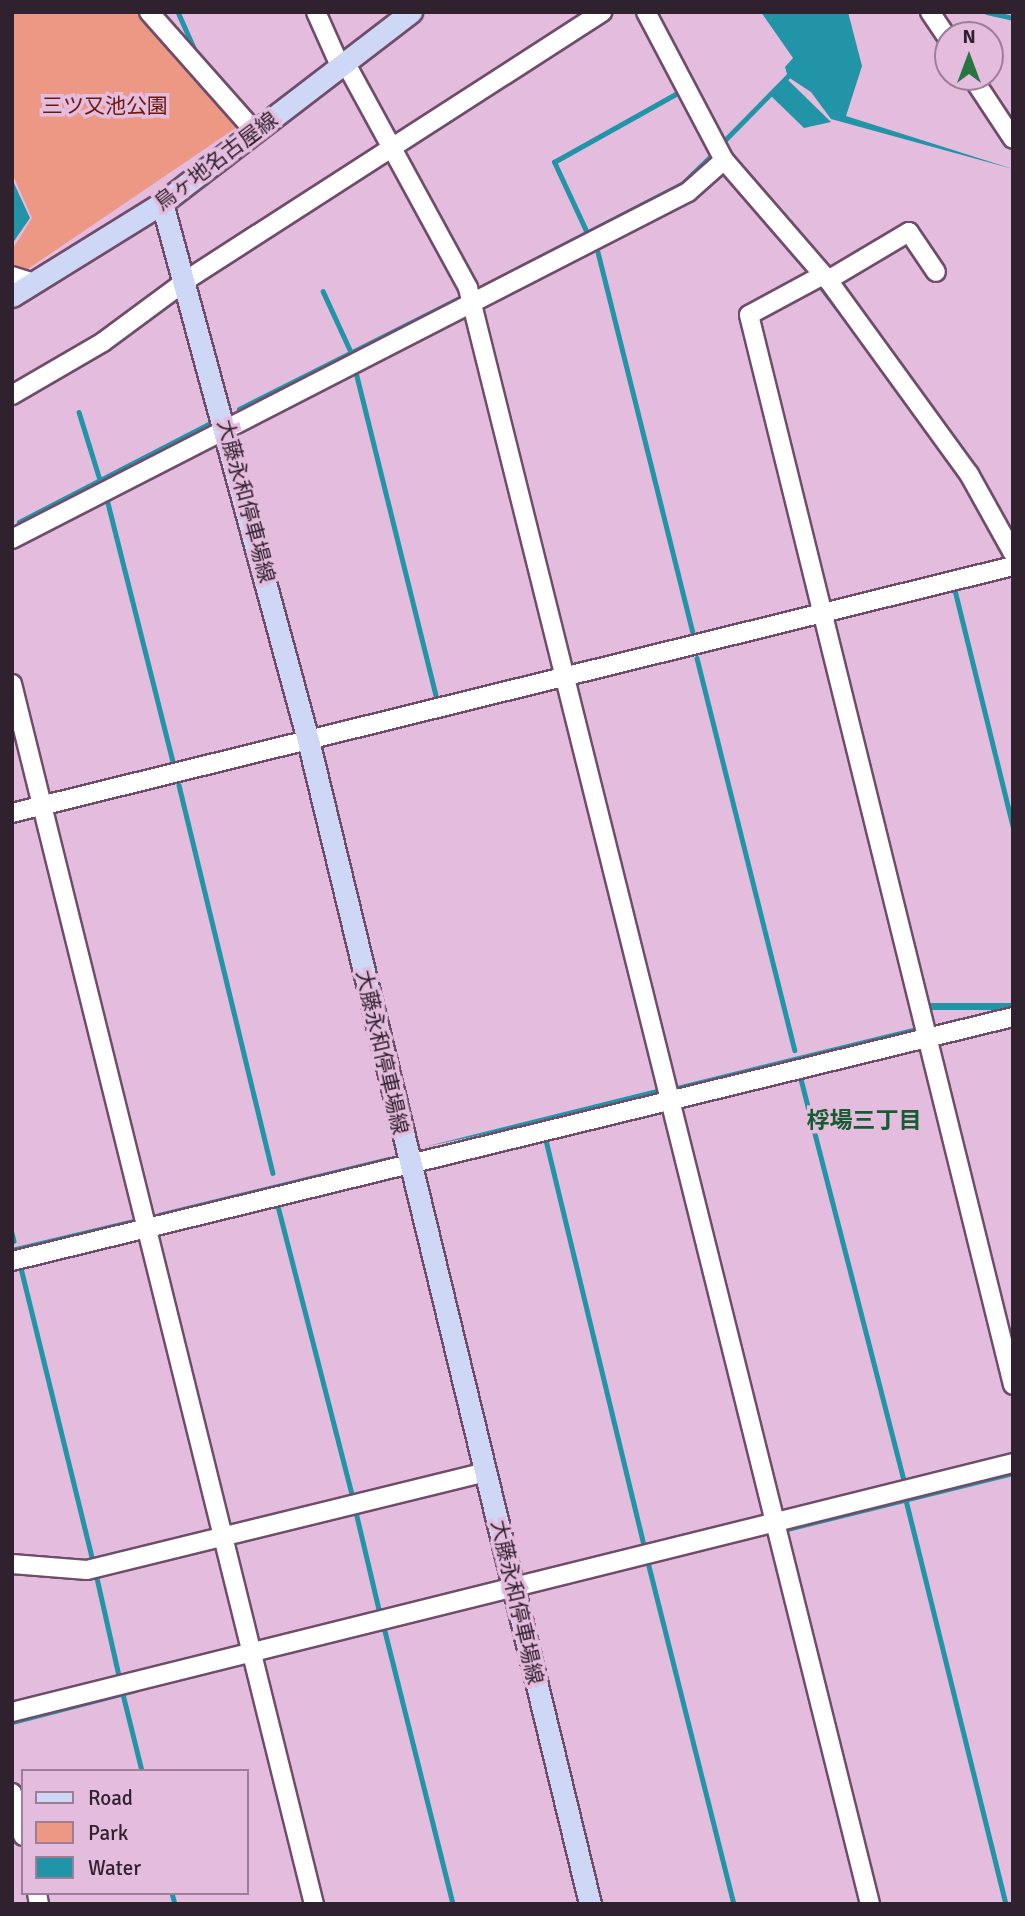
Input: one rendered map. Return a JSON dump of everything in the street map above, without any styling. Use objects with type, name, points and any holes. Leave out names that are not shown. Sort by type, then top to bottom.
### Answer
[{"type":"main road","name":"鳥ヶ地名古屋線","points":[[12,296],[22,279],[162,203],[411,12]]},
{"type":"main road","name":"大藤永和停車場線","points":[[162,203],[188,279],[308,740],[590,1904]]},
{"type":"street","points":[[149,12],[255,131]]},
{"type":"street","points":[[316,12],[342,64],[396,147],[472,302],[673,1100],[870,1904]]},
{"type":"street","points":[[12,395],[103,342],[188,279],[602,12]]},
{"type":"street","points":[[646,12],[724,160],[826,277],[970,474],[1013,553]]},
{"type":"street","points":[[981,91],[1013,139]]},
{"type":"street","points":[[14,533],[688,192],[724,160]]},
{"type":"street","points":[[936,272],[909,232],[749,315],[1013,1385]]},
{"type":"street","points":[[12,813],[1013,565]]},
{"type":"street","points":[[12,684],[149,1227],[222,1537],[254,1649],[314,1904]]},
{"type":"street","points":[[12,1261],[409,1162],[1013,1017]]},
{"type":"street","points":[[12,1712],[254,1649],[1013,1463]]},
{"type":"street","points":[[12,1564],[87,1570],[487,1472]]},
{"type":"street","points":[[12,1793],[21,1828]]},
{"type":"green space","name":"三ツ又池公園","points":[[12,12],[155,12],[249,119],[19,275],[12,273],[12,250],[32,218],[12,173]]},
{"type":"water","points":[[761,12],[848,12],[862,66],[846,116],[1013,169],[831,119],[811,92],[788,77],[785,67],[793,58]]},
{"type":"water","points":[[787,79],[831,122],[804,128],[771,96]]},
{"type":"water","points":[[12,179],[30,218],[12,244]]},
{"type":"water","points":[[927,1003],[1013,1003],[1013,1010],[927,1010]]},
{"type":"water","points":[[917,1027],[918,1034],[679,1094],[677,1086]]},
{"type":"water","points":[[661,1088],[663,1096],[424,1147]]},
{"type":"waterway","points":[[178,12],[195,50]]},
{"type":"waterway","points":[[987,12],[1013,18]]},
{"type":"waterway","points":[[722,143],[792,72]]},
{"type":"waterway","points":[[587,233],[554,162],[679,92]]},
{"type":"waterway","points":[[476,290],[683,183],[712,155]]},
{"type":"waterway","points":[[598,252],[693,633]]},
{"type":"waterway","points":[[821,287],[848,322]]},
{"type":"waterway","points":[[323,291],[351,352]]},
{"type":"waterway","points":[[239,409],[464,296]]},
{"type":"waterway","points":[[356,372],[436,695]]},
{"type":"waterway","points":[[79,412],[100,480]]},
{"type":"waterway","points":[[19,522],[209,424]]},
{"type":"waterway","points":[[107,499],[173,761]]},
{"type":"waterway","points":[[955,590],[1013,827]]},
{"type":"waterway","points":[[697,658],[795,1050]]},
{"type":"waterway","points":[[179,785],[273,1173]]},
{"type":"waterway","points":[[801,1079],[904,1479]]},
{"type":"waterway","points":[[546,1140],[643,1541]]},
{"type":"waterway","points":[[159,1215],[389,1159]]},
{"type":"waterway","points":[[278,1206],[352,1495]]},
{"type":"waterway","points":[[12,1250],[134,1221]]},
{"type":"waterway","points":[[12,1233],[14,1241]]},
{"type":"waterway","points":[[21,1268],[93,1561]]},
{"type":"waterway","points":[[787,1529],[1013,1473]]},
{"type":"waterway","points":[[906,1500],[1006,1904]]},
{"type":"waterway","points":[[356,1512],[379,1609]]},
{"type":"waterway","points":[[648,1562],[734,1904]]},
{"type":"waterway","points":[[97,1578],[119,1676]]},
{"type":"waterway","points":[[384,1627],[453,1904]]},
{"type":"waterway","points":[[12,1722],[136,1690]]},
{"type":"waterway","points":[[123,1694],[142,1769]]},
{"type":"waterway","points":[[173,1895],[175,1904]]},
{"type":"district","name":"桴場三丁目","points":[[864,1121]]}]
